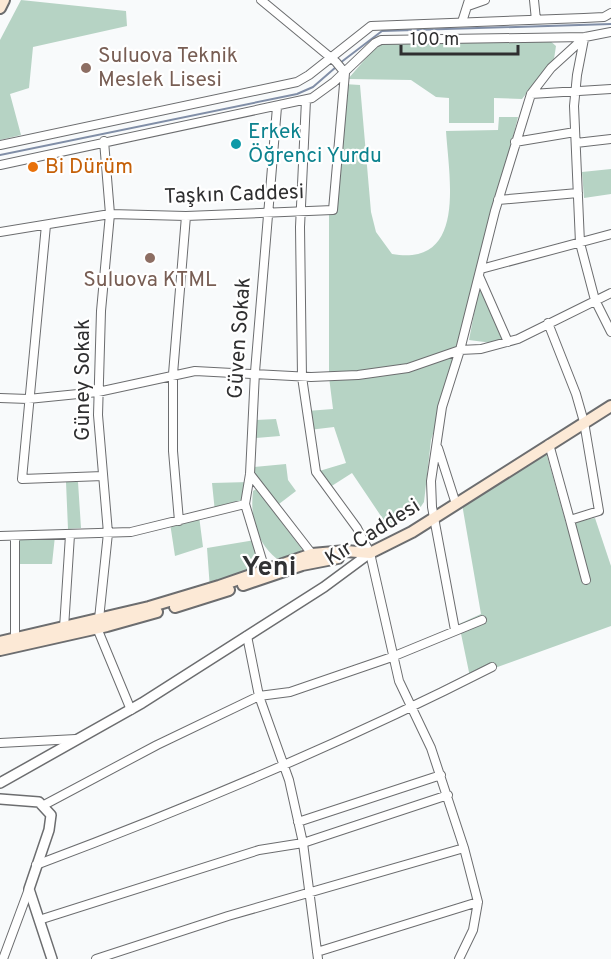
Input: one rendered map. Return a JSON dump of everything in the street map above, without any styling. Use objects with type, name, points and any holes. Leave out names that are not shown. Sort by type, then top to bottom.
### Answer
[{"type":"main road","points":[[0,8],[4,0]]},
{"type":"main road","name":"Kır Caddesi","points":[[366,553],[433,518],[611,406]]},
{"type":"main road","points":[[0,642],[64,628],[98,624],[312,554],[346,551],[366,553]]},
{"type":"main road","points":[[0,650],[205,598],[303,565],[366,553]]},
{"type":"street","points":[[261,0],[338,65]]},
{"type":"street","points":[[462,22],[469,3],[485,0]]},
{"type":"street","points":[[534,0],[536,20]]},
{"type":"street","points":[[0,165],[104,141],[306,100],[371,26],[604,17],[611,13]]},
{"type":"street","points":[[0,145],[297,81],[338,65],[381,40],[585,37],[611,32]]},
{"type":"street","points":[[585,37],[575,92],[580,243],[595,300],[611,332]]},
{"type":"street","points":[[455,630],[433,518],[431,481],[442,407],[460,351],[498,200],[531,94],[551,68],[585,37]]},
{"type":"street","name":"Taşkın Caddesi","points":[[0,232],[110,214],[186,216],[333,210],[338,65]]},
{"type":"street","points":[[531,94],[611,89]]},
{"type":"street","points":[[306,100],[300,210],[302,377],[316,472],[357,528],[366,553],[392,657],[410,709],[431,748],[464,848],[478,902],[473,930],[459,959]]},
{"type":"street","name":"Güven Sokak","points":[[265,570],[245,504],[250,474],[255,372],[277,107]]},
{"type":"street","points":[[515,142],[575,132]]},
{"type":"street","points":[[576,143],[611,139]]},
{"type":"street","name":"Güney Sokak","points":[[98,624],[108,533],[98,392],[101,311],[110,214],[104,141]]},
{"type":"street","points":[[498,200],[578,193]]},
{"type":"street","points":[[179,521],[173,450],[173,374],[186,216]]},
{"type":"street","points":[[46,225],[21,479],[103,476]]},
{"type":"street","points":[[480,272],[611,234]]},
{"type":"street","points":[[480,272],[508,342]]},
{"type":"street","points":[[0,398],[28,399],[98,392],[195,370],[255,372],[302,377],[358,375],[408,368],[460,351],[508,342],[611,293]]},
{"type":"street","points":[[548,324],[576,394],[584,422],[599,511],[570,520]]},
{"type":"street","points":[[549,444],[586,580]]},
{"type":"street","points":[[437,445],[456,504]]},
{"type":"street","points":[[250,474],[312,554]]},
{"type":"street","points":[[0,536],[131,532],[245,504]]},
{"type":"street","points":[[64,628],[70,535]]},
{"type":"street","points":[[15,536],[15,639]]},
{"type":"street","name":"Kır Caddesi","points":[[0,783],[131,710],[247,636],[366,553]]},
{"type":"street","points":[[44,805],[259,696],[290,692],[392,657],[482,620]]},
{"type":"street","points":[[98,624],[131,710]]},
{"type":"street","points":[[247,636],[259,696],[283,764],[303,843],[317,956],[478,902]]},
{"type":"street","points":[[36,865],[186,806],[410,709],[492,667]]},
{"type":"street","points":[[0,743],[80,739]]},
{"type":"street","points":[[298,822],[441,775]]},
{"type":"street","points":[[39,920],[259,850],[303,843],[448,795]]},
{"type":"street","points":[[0,799],[39,802],[51,815],[49,830],[3,959]]},
{"type":"street","points":[[96,959],[228,916],[308,895],[464,848]]},
{"type":"street","points":[[29,889],[52,959]]},
{"type":"green space","points":[[21,0],[126,11],[127,26],[33,47],[29,88],[10,94],[21,135],[0,140],[0,40]]},
{"type":"green space","points":[[549,40],[556,46],[554,59],[522,99],[494,98],[494,123],[449,123],[449,98],[436,97],[411,80],[348,79],[373,50],[386,42]]},
{"type":"green space","points":[[344,84],[360,85],[371,212],[376,232],[392,254],[416,254],[432,247],[443,233],[450,194],[446,131],[498,130],[499,117],[518,117],[460,350],[431,440],[424,502],[416,514],[389,528],[352,473],[327,489],[316,472],[346,463],[334,427],[309,430],[307,411],[333,409],[329,377],[329,214],[333,210]]},
{"type":"green space","points":[[611,169],[611,194],[584,198],[582,172]]},
{"type":"green space","points":[[480,282],[506,340],[492,343],[469,340]]},
{"type":"green space","points":[[276,419],[280,436],[256,438],[256,420]]},
{"type":"green space","points":[[546,452],[566,523],[595,518],[611,566],[611,626],[470,677],[459,624],[481,614],[462,504]]},
{"type":"green space","points":[[286,464],[288,480],[296,491],[279,504],[253,473],[254,467]]},
{"type":"green space","points":[[66,482],[78,482],[81,528],[68,529]]},
{"type":"green space","points":[[249,482],[245,504],[215,512],[212,483]]},
{"type":"green space","points":[[256,489],[302,549],[300,553],[277,559],[264,545],[254,519],[252,501],[253,491]]},
{"type":"green space","points":[[199,516],[203,547],[175,556],[170,523]]},
{"type":"green space","points":[[15,536],[55,536],[52,564],[15,564]]},
{"type":"green space","points":[[255,540],[265,570],[210,589],[207,548]]},
{"type":"waterway","points":[[340,63],[382,31],[611,24]]},
{"type":"waterway","points":[[0,155],[297,94],[313,87],[336,67]]},
{"type":"place","name":"Suluova Teknik Meslek Lisesi","points":[[86,68]]},
{"type":"place","name":"Erkek Öğrenci Yurdu","points":[[236,144]]},
{"type":"place","name":"Bi Dürüm","points":[[33,167]]},
{"type":"place","name":"Suluova KTML","points":[[150,258]]},
{"type":"district","name":"Yeni","points":[[269,568]]}]
